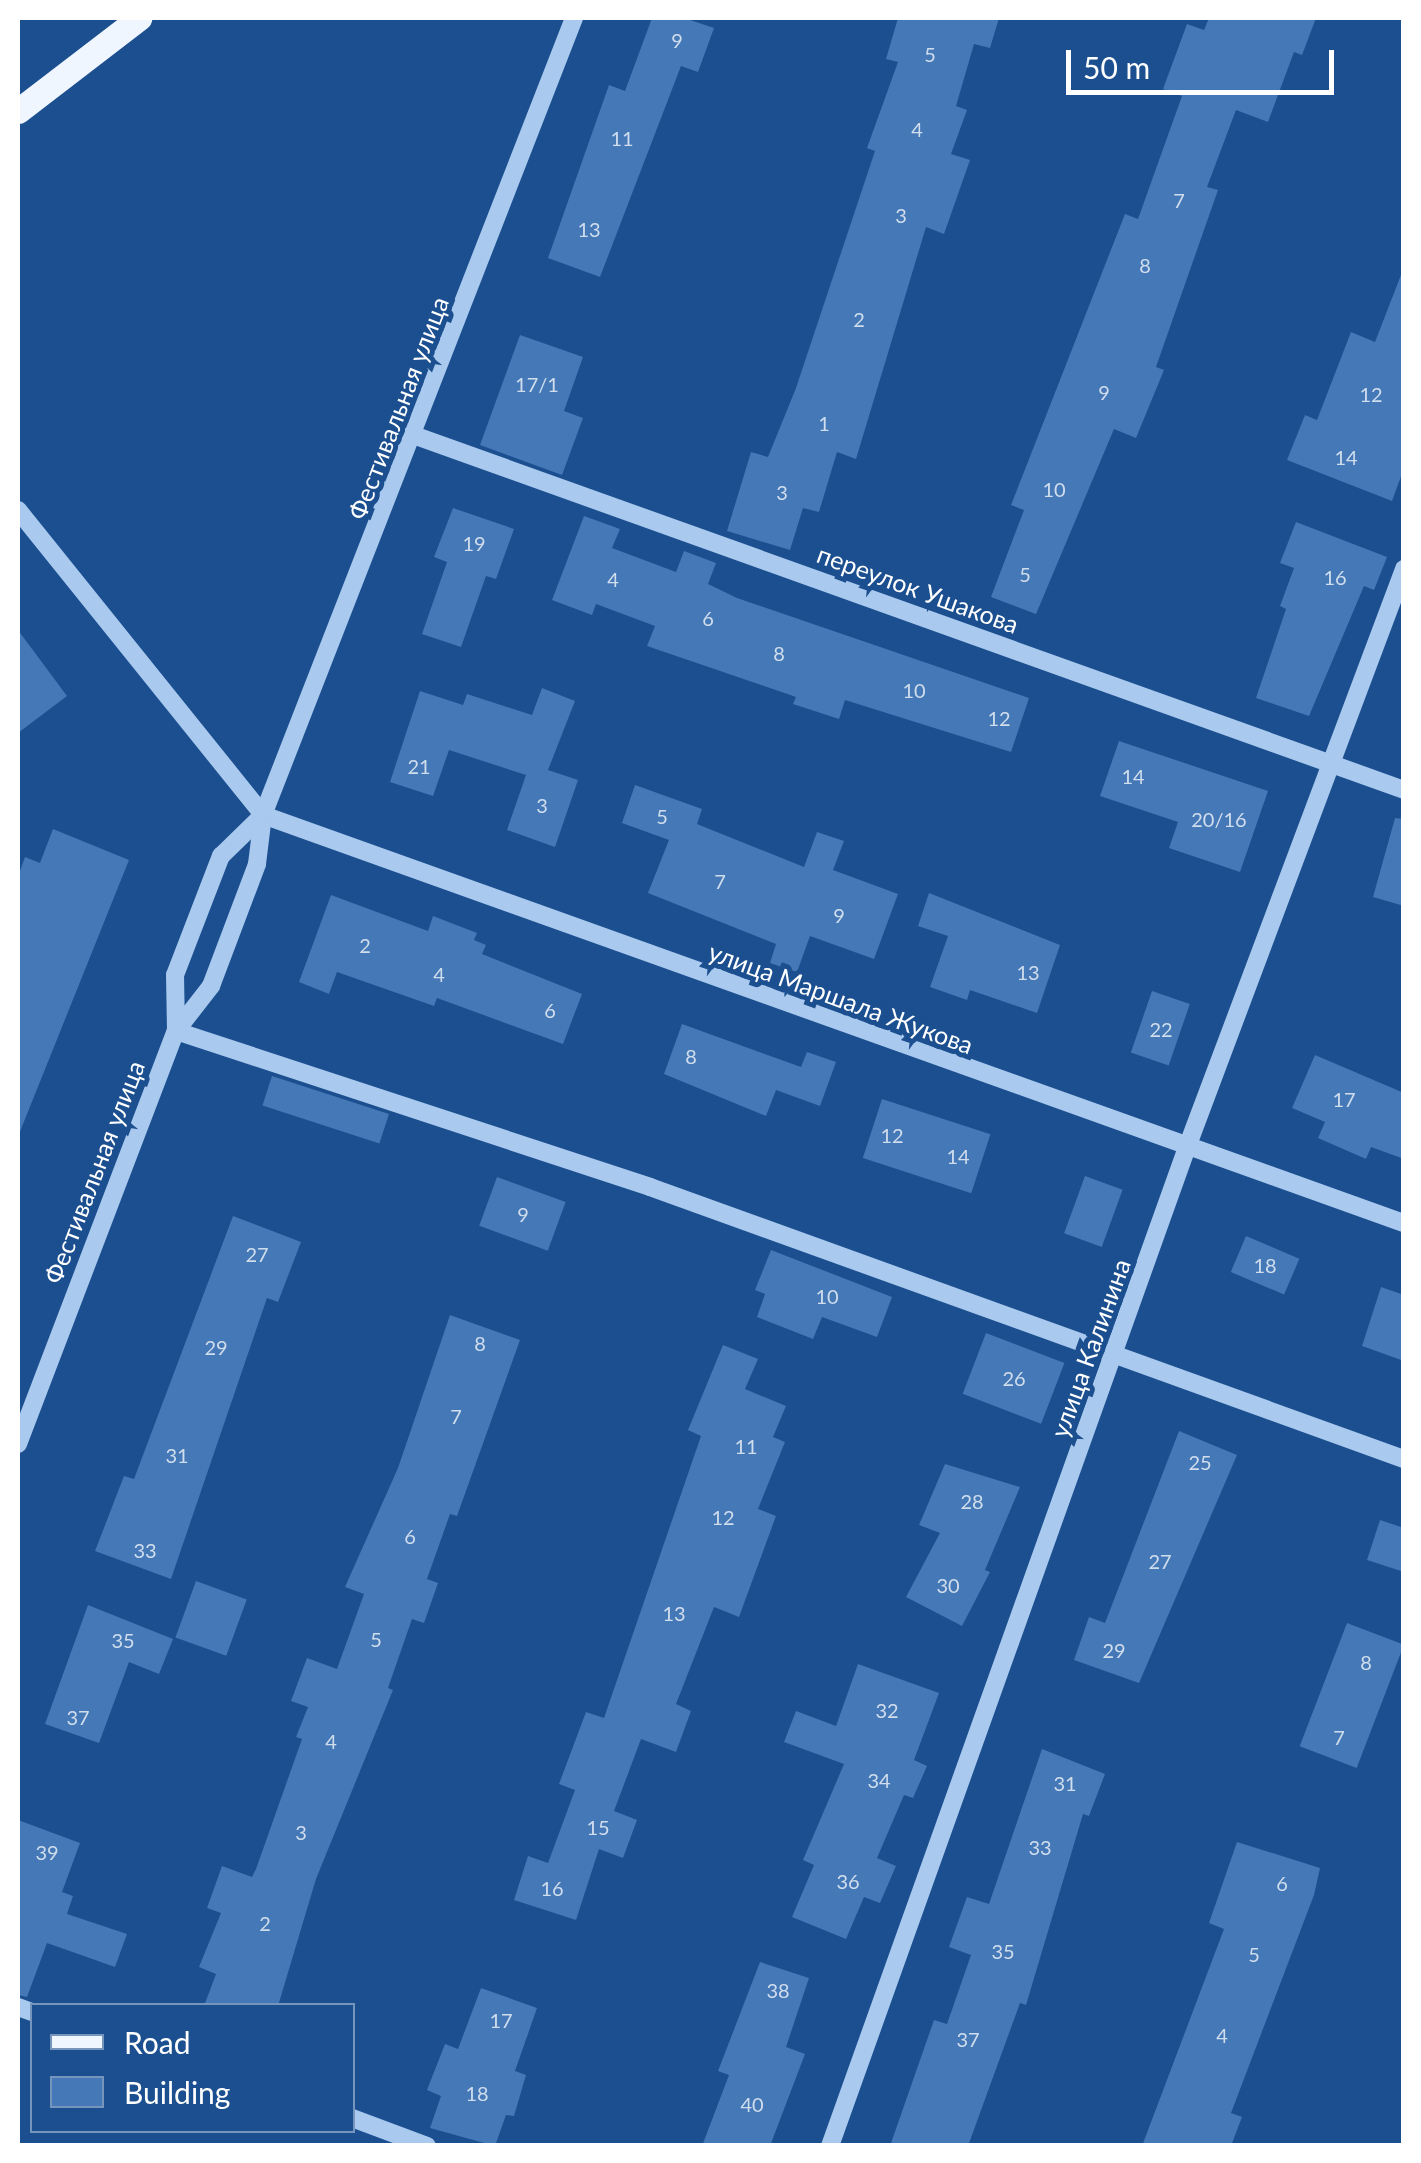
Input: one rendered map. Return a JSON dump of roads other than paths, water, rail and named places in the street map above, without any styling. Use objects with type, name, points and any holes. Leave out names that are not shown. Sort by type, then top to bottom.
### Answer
[{"type":"main road","points":[[18,111],[139,18]]},
{"type":"street","name":"Фестивальная улица","points":[[18,1444],[176,1031],[211,986],[256,864],[263,815],[416,436],[574,18]]},
{"type":"street","name":"переулок Ушакова","points":[[416,436],[1404,790]]},
{"type":"street","points":[[18,510],[263,815]]},
{"type":"street","name":"улица Калинина","points":[[830,2146],[1186,1150],[1404,569]]},
{"type":"street","name":"Фестивальная улица","points":[[176,1031],[174,974],[221,856],[263,815]]},
{"type":"street","name":"улица Маршала Жукова","points":[[263,815],[1186,1150],[1404,1223]]},
{"type":"street","points":[[176,1031],[650,1187],[1404,1459]]},
{"type":"street","points":[[355,2119],[426,2146]]}]
